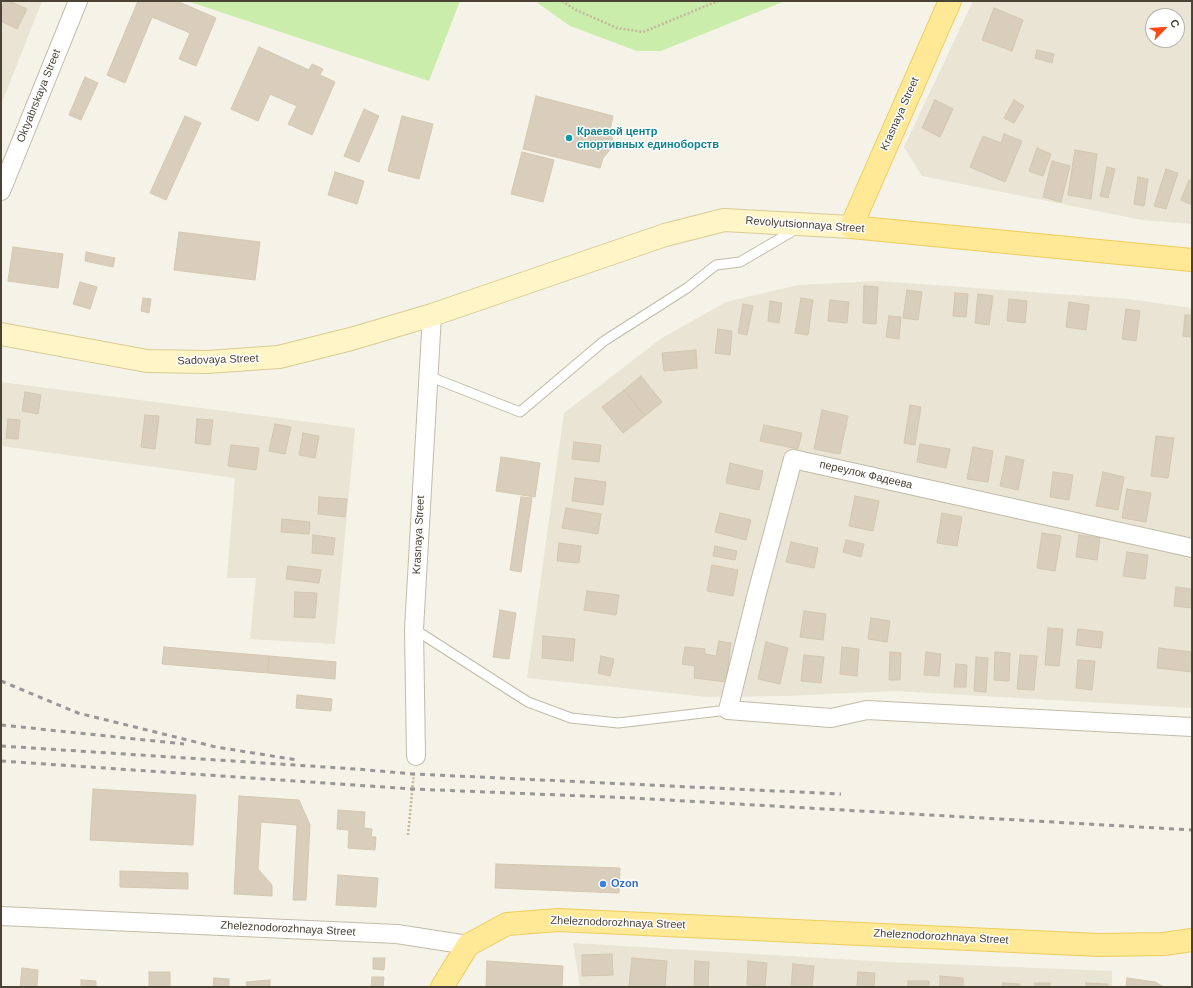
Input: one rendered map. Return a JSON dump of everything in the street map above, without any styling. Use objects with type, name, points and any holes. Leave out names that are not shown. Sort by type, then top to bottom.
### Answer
[{"type":"main road","name":"Krasnaya Street","points":[[851,227],[950,1]]},
{"type":"main road","name":"Revolyutsionnaya Street","points":[[851,227],[1192,260]]},
{"type":"main road","name":"Zheleznodorozhnaya Street","points":[[468,945],[507,924],[558,920],[1099,945],[1164,944],[1192,940]]},
{"type":"main road","points":[[442,987],[468,945]]},
{"type":"street","name":"Oktyabrskaya Street","points":[[1,191],[78,1]]},
{"type":"street","name":"Revolyutsionnaya Street","points":[[432,315],[665,234],[724,220],[851,227]]},
{"type":"street","name":"Sadovaya Street","points":[[1,334],[147,361],[207,362],[279,357],[351,339],[432,315]]},
{"type":"street","name":"Krasnaya Street","points":[[416,756],[414,629],[432,315]]},
{"type":"street","name":"переулок Фадеева","points":[[728,710],[792,459],[1192,548]]},
{"type":"street","points":[[728,710],[831,718],[867,710],[1192,727]]},
{"type":"street","name":"Zheleznodorozhnaya Street","points":[[1,916],[397,934],[468,945]]},
{"type":"lane","points":[[428,376],[520,412],[604,341],[687,288],[716,265],[740,262],[805,224]]},
{"type":"lane","points":[[414,629],[528,702],[571,718],[618,723],[728,710]]},
{"type":"path","points":[[562,1],[576,10],[617,28],[643,32],[718,1]]},
{"type":"path","points":[[408,835],[416,756]]},
{"type":"shaded area","points":[[1,1],[42,1],[1,105]]},
{"type":"shaded area","points":[[973,1],[1192,1],[1192,224],[1142,220],[922,176],[904,147]]},
{"type":"shaded area","points":[[878,281],[1128,299],[1192,308],[1192,708],[895,691],[784,696],[708,697],[527,678],[564,413],[662,338],[726,302],[798,285]]},
{"type":"shaded area","points":[[1,382],[355,428],[335,644],[250,639],[256,578],[227,578],[235,478],[1,446]]},
{"type":"shaded area","points":[[573,943],[889,962],[1112,971],[1112,987],[580,987]]},
{"type":"green space","points":[[187,1],[460,1],[429,81]]},
{"type":"green space","points":[[537,1],[785,1],[661,51],[637,51],[570,26]]},
{"type":"building","points":[[5,1],[9,1],[27,9],[17,29],[1,21],[1,9]]},
{"type":"building","points":[[138,1],[177,1],[216,18],[196,66],[179,59],[190,33],[152,17],[125,83],[107,75]]},
{"type":"building","points":[[994,8],[1023,20],[1012,51],[982,40]]},
{"type":"building","points":[[259,47],[309,70],[312,64],[323,69],[320,75],[335,82],[312,135],[288,124],[297,106],[270,94],[258,121],[231,109]]},
{"type":"building","points":[[1037,50],[1054,54],[1052,63],[1035,58]]},
{"type":"building","points":[[85,77],[98,83],[81,120],[69,115]]},
{"type":"building","name":"Краевой центр спортивных единоборств","points":[[536,96],[613,116],[610,130],[614,145],[603,158],[600,168],[523,149]]},
{"type":"building","points":[[935,100],[953,109],[940,137],[922,128]]},
{"type":"building","points":[[1014,100],[1024,106],[1014,123],[1004,118]]},
{"type":"building","points":[[364,109],[379,116],[359,162],[344,156]]},
{"type":"building","points":[[185,116],[201,123],[166,200],[150,193]]},
{"type":"building","points":[[402,116],[433,124],[419,179],[388,171]]},
{"type":"building","points":[[1004,134],[1022,141],[1005,182],[970,167],[983,136],[1001,143]]},
{"type":"building","points":[[1037,148],[1051,154],[1043,176],[1029,171]]},
{"type":"building","points":[[1075,150],[1097,154],[1091,199],[1068,195]]},
{"type":"building","points":[[522,152],[554,160],[543,202],[511,194]]},
{"type":"building","points":[[1052,161],[1070,166],[1061,202],[1043,197]]},
{"type":"building","points":[[1107,167],[1115,169],[1108,198],[1100,196]]},
{"type":"building","points":[[1166,169],[1178,173],[1166,209],[1154,206]]},
{"type":"building","points":[[335,172],[364,181],[357,204],[328,195]]},
{"type":"building","points":[[1138,177],[1148,179],[1144,206],[1134,204]]},
{"type":"building","points":[[1189,180],[1192,182],[1192,205],[1181,200]]},
{"type":"building","points":[[179,232],[260,242],[255,280],[174,270]]},
{"type":"building","points":[[13,247],[63,254],[58,288],[8,281]]},
{"type":"building","points":[[86,252],[115,258],[113,267],[85,261]]},
{"type":"building","points":[[80,282],[97,287],[90,309],[73,304]]},
{"type":"building","points":[[864,286],[878,287],[876,324],[863,323]]},
{"type":"building","points":[[907,290],[922,292],[918,320],[903,318]]},
{"type":"building","points":[[955,293],[968,294],[966,317],[953,316]]},
{"type":"building","points":[[978,294],[993,296],[989,325],[975,323]]},
{"type":"building","points":[[143,298],[151,299],[149,313],[141,311]]},
{"type":"building","points":[[801,298],[813,300],[808,335],[795,333]]},
{"type":"building","points":[[1009,299],[1027,301],[1025,323],[1007,321]]},
{"type":"building","points":[[830,300],[849,302],[847,323],[828,321]]},
{"type":"building","points":[[770,301],[782,303],[779,323],[768,321]]},
{"type":"building","points":[[1069,302],[1089,305],[1086,330],[1066,327]]},
{"type":"building","points":[[743,304],[753,306],[747,335],[738,333]]},
{"type":"building","points":[[1126,309],[1140,311],[1136,341],[1122,339]]},
{"type":"building","points":[[1185,315],[1192,315],[1192,337],[1183,336]]},
{"type":"building","points":[[889,316],[901,317],[899,339],[886,337]]},
{"type":"building","points":[[718,329],[732,331],[730,355],[715,353]]},
{"type":"building","points":[[696,350],[697,368],[664,371],[662,353]]},
{"type":"building","points":[[641,376],[662,402],[645,416],[624,390]]},
{"type":"building","points":[[624,390],[645,416],[623,433],[602,407]]},
{"type":"building","points":[[25,392],[41,395],[38,414],[22,411]]},
{"type":"building","points":[[910,405],[921,407],[915,445],[904,443]]},
{"type":"building","points":[[822,410],[848,416],[840,454],[814,449]]},
{"type":"building","points":[[145,415],[159,416],[155,449],[141,447]]},
{"type":"building","points":[[8,419],[20,420],[18,439],[6,438]]},
{"type":"building","points":[[197,419],[213,420],[210,445],[195,443]]},
{"type":"building","points":[[275,424],[291,427],[285,454],[269,451]]},
{"type":"building","points":[[764,425],[802,433],[798,449],[760,441]]},
{"type":"building","points":[[303,433],[319,436],[315,458],[299,455]]},
{"type":"building","points":[[1156,436],[1174,438],[1168,478],[1151,476]]},
{"type":"building","points":[[574,442],[601,445],[599,462],[572,459]]},
{"type":"building","points":[[920,444],[950,449],[946,468],[917,462]]},
{"type":"building","points":[[231,445],[259,448],[256,470],[228,466]]},
{"type":"building","points":[[973,447],[993,451],[988,482],[967,479]]},
{"type":"building","points":[[1006,456],[1024,460],[1018,490],[1000,486]]},
{"type":"building","points":[[501,457],[540,463],[535,497],[496,491]]},
{"type":"building","points":[[730,463],[763,471],[759,490],[726,483]]},
{"type":"building","points":[[1053,472],[1073,475],[1069,500],[1050,497]]},
{"type":"building","points":[[1103,472],[1124,477],[1118,510],[1096,506]]},
{"type":"building","points":[[575,478],[606,482],[603,505],[572,501]]},
{"type":"building","points":[[1127,489],[1151,493],[1146,522],[1122,518]]},
{"type":"building","points":[[855,496],[879,501],[873,531],[849,526]]},
{"type":"building","points":[[319,497],[347,499],[345,517],[318,514]]},
{"type":"building","points":[[521,497],[532,498],[521,572],[510,570]]},
{"type":"building","points":[[566,508],[601,514],[598,534],[562,528]]},
{"type":"building","points":[[720,513],[751,520],[746,540],[715,532]]},
{"type":"building","points":[[942,513],[962,517],[957,546],[937,543]]},
{"type":"building","points":[[282,519],[310,522],[309,534],[281,532]]},
{"type":"building","points":[[1042,533],[1061,536],[1055,571],[1037,568]]},
{"type":"building","points":[[313,535],[335,538],[333,555],[312,553]]},
{"type":"building","points":[[1079,535],[1100,538],[1097,560],[1076,557]]},
{"type":"building","points":[[846,540],[864,544],[861,557],[843,552]]},
{"type":"building","points":[[791,542],[818,548],[814,568],[786,562]]},
{"type":"building","points":[[559,543],[581,546],[579,563],[557,561]]},
{"type":"building","points":[[715,546],[737,551],[735,560],[713,556]]},
{"type":"building","points":[[1127,552],[1148,555],[1145,579],[1123,576]]},
{"type":"building","points":[[712,565],[738,570],[733,596],[707,591]]},
{"type":"building","points":[[288,566],[321,570],[319,583],[286,579]]},
{"type":"building","points":[[1176,587],[1192,589],[1192,608],[1174,606]]},
{"type":"building","points":[[587,591],[619,595],[616,615],[584,610]]},
{"type":"building","points":[[295,592],[317,593],[315,618],[294,617]]},
{"type":"building","points":[[500,610],[516,613],[509,659],[493,657]]},
{"type":"building","points":[[804,611],[826,614],[823,640],[800,637]]},
{"type":"building","points":[[871,618],[890,621],[887,642],[868,639]]},
{"type":"building","points":[[1048,628],[1063,629],[1059,666],[1045,665]]},
{"type":"building","points":[[1078,629],[1103,632],[1101,648],[1076,645]]},
{"type":"building","points":[[543,636],[575,639],[573,661],[542,658]]},
{"type":"building","points":[[719,641],[731,643],[726,682],[694,678],[695,666],[682,664],[685,647],[705,649],[705,654],[716,656]]},
{"type":"building","points":[[766,642],[788,648],[780,684],[758,679]]},
{"type":"building","points":[[164,647],[269,656],[268,673],[162,664]]},
{"type":"building","points":[[842,647],[859,649],[857,676],[840,674]]},
{"type":"building","points":[[1159,648],[1192,652],[1192,672],[1157,668]]},
{"type":"building","points":[[890,652],[901,653],[900,680],[889,680]]},
{"type":"building","points":[[926,652],[941,654],[939,676],[924,675]]},
{"type":"building","points":[[995,652],[1010,653],[1009,681],[994,680]]},
{"type":"building","points":[[804,655],[824,657],[821,683],[801,681]]},
{"type":"building","points":[[1020,655],[1037,656],[1034,690],[1017,689]]},
{"type":"building","points":[[269,656],[336,662],[335,679],[268,673]]},
{"type":"building","points":[[601,656],[614,659],[610,676],[598,673]]},
{"type":"building","points":[[976,657],[988,658],[986,692],[974,691]]},
{"type":"building","points":[[1078,660],[1095,661],[1092,690],[1076,688]]},
{"type":"building","points":[[956,664],[967,665],[966,687],[954,687]]},
{"type":"building","points":[[297,695],[332,699],[331,711],[296,708]]},
{"type":"building","points":[[93,789],[196,795],[193,845],[90,840]]},
{"type":"building","points":[[239,796],[299,800],[310,825],[306,900],[293,900],[297,825],[261,822],[258,869],[272,885],[272,896],[234,894]]},
{"type":"building","points":[[338,810],[365,812],[364,828],[372,829],[371,837],[376,837],[375,850],[348,848],[349,830],[337,829]]},
{"type":"building","points":[[496,864],[620,868],[619,893],[495,888]]},
{"type":"building","points":[[120,871],[188,873],[188,889],[120,887]]},
{"type":"building","points":[[338,875],[378,878],[376,907],[336,905]]},
{"type":"building","points":[[612,954],[613,975],[582,976],[582,955]]},
{"type":"building","points":[[373,958],[385,958],[384,970],[373,969]]},
{"type":"building","points":[[632,958],[667,961],[665,987],[629,987]]},
{"type":"building","points":[[487,961],[563,966],[562,987],[486,987]]},
{"type":"building","points":[[695,961],[709,962],[708,987],[694,987]]},
{"type":"building","points":[[748,961],[767,963],[765,986],[747,985]]},
{"type":"building","points":[[793,964],[814,966],[812,987],[791,987]]},
{"type":"building","points":[[22,968],[38,970],[37,987],[20,987]]},
{"type":"building","points":[[149,972],[170,972],[170,987],[149,987]]},
{"type":"building","points":[[858,972],[875,973],[874,987],[857,987]]},
{"type":"building","points":[[940,976],[963,978],[963,987],[940,987]]},
{"type":"building","points":[[372,977],[384,977],[383,987],[371,987]]},
{"type":"building","points":[[214,978],[229,979],[229,987],[213,987]]},
{"type":"building","points":[[1127,978],[1155,982],[1164,987],[1126,987]]},
{"type":"building","points":[[81,980],[96,981],[96,987],[81,987]]},
{"type":"building","points":[[270,980],[270,987],[247,987],[246,982]]},
{"type":"building","points":[[908,981],[929,981],[929,987],[908,987]]},
{"type":"building","points":[[1003,983],[1020,984],[1019,987],[1002,987]]},
{"type":"building","points":[[1035,983],[1050,983],[1050,987],[1035,987]]},
{"type":"building","points":[[1086,983],[1108,984],[1108,987],[1086,987]]},
{"type":"railway","points":[[1,681],[78,713],[216,747],[297,760]]},
{"type":"railway","points":[[1,725],[184,744]]},
{"type":"railway","points":[[1,746],[414,774],[841,794]]},
{"type":"railway","points":[[1,761],[413,789],[633,798],[1192,830]]},
{"type":"place","name":"Краевой центр спортивных единоборств","points":[[569,138]]},
{"type":"place","name":"Ozon","points":[[603,884]]}]
